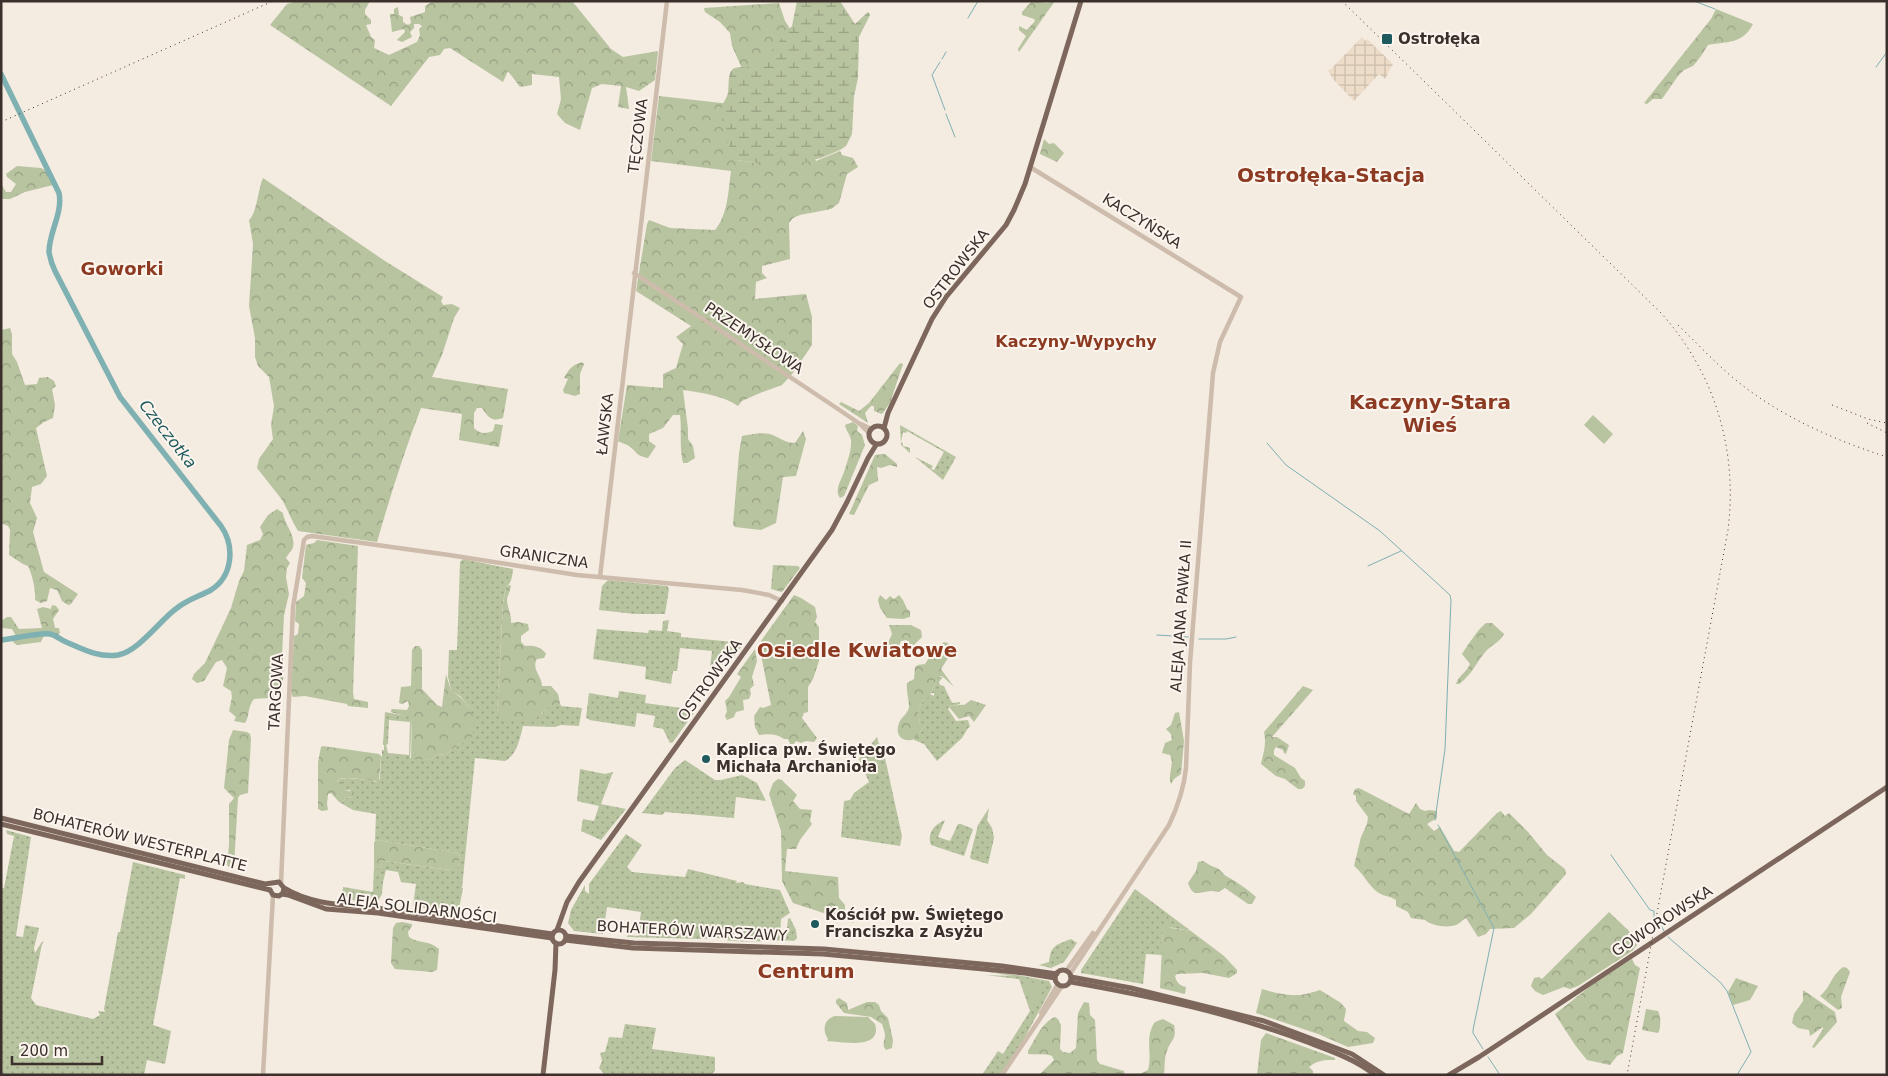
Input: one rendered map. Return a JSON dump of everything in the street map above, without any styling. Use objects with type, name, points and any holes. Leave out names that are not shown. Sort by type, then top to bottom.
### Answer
[{"type":"main road","name":"OSTROWSKA","points":[[881,427],[932,319],[946,298],[1006,225],[1016,205],[1030,167],[1081,1]]},
{"type":"main road","points":[[881,427],[887,434],[886,440],[883,443],[874,444],[868,436],[870,431],[881,427]]},
{"type":"main road","name":"OSTROWSKA","points":[[556,933],[563,912],[579,882],[832,530],[874,444]]},
{"type":"main road","name":"GOWOROWSKA","points":[[1449,1075],[1887,787]]},
{"type":"main road","name":"BOHATERÓW WESTERPLATTE","points":[[1,818],[265,884],[277,889]]},
{"type":"main road","name":"BOHATERÓW WESTERPLATTE","points":[[1,824],[277,889]]},
{"type":"main road","name":"ALEJA SOLIDARNOŚCI","points":[[277,889],[329,905],[379,908],[556,933]]},
{"type":"main road","points":[[556,933],[562,941]]},
{"type":"main road","points":[[556,933],[562,941]]},
{"type":"main road","points":[[542,1075],[555,970],[562,941]]},
{"type":"main road","name":"BOHATERÓW WARSZAWY","points":[[562,941],[633,948],[823,954],[1031,974],[1058,981]]},
{"type":"main road","points":[[1070,976],[1067,986],[1058,981],[1060,971],[1070,976],[1130,993],[1255,1024],[1298,1038],[1350,1059],[1375,1075]]},
{"type":"main road","points":[[1070,976],[1131,988],[1264,1021],[1352,1054],[1384,1075]]},
{"type":"street","name":"TĘCZOWA","points":[[634,273],[667,1]]},
{"type":"street","name":"KACZYŃSKA","points":[[1030,167],[1241,297]]},
{"type":"street","name":"PRZEMYSŁOWA","points":[[634,273],[870,431]]},
{"type":"street","name":"ŁAWSKA","points":[[600,577],[634,273]]},
{"type":"street","name":"ALEJA JANA PAWŁA II","points":[[1070,976],[1169,825],[1184,785],[1190,653],[1213,373],[1220,342],[1241,297]]},
{"type":"street","name":"GRANICZNA","points":[[304,540],[312,536],[600,577],[742,590],[769,595],[782,601]]},
{"type":"street","name":"TARGOWA","points":[[264,1075],[271,922],[282,846],[293,607],[304,540]]},
{"type":"street","points":[[1002,1075],[1031,1031],[1058,981]]},
{"type":"green space","points":[[297,1],[370,1],[365,14],[371,20],[371,24],[366,25],[371,37],[375,40],[374,48],[389,55],[417,42],[420,35],[419,29],[422,26],[414,24],[414,28],[410,32],[412,37],[402,42],[397,40],[405,32],[404,29],[392,32],[390,14],[394,14],[394,9],[398,7],[399,15],[403,17],[403,22],[408,25],[411,23],[410,17],[425,12],[425,6],[433,1],[572,1],[611,49],[623,57],[658,51],[655,80],[639,91],[626,87],[629,109],[618,107],[621,86],[602,84],[592,88],[580,130],[565,123],[557,114],[561,99],[559,77],[532,74],[532,85],[520,87],[508,71],[503,82],[450,48],[444,49],[440,55],[429,57],[391,106],[270,25],[287,4]]},
{"type":"green space","points":[[797,1],[840,1],[855,24],[868,12],[870,15],[859,37],[858,78],[854,96],[852,134],[846,146],[840,150],[821,158],[804,162],[768,158],[757,163],[736,160],[727,142],[721,114],[728,93],[730,74],[735,68],[746,68],[767,56],[792,26]]},
{"type":"green space","points":[[1032,1],[1047,3],[1055,1],[1019,52],[1018,49],[1026,36],[1019,30],[1019,26],[1027,30],[1035,21],[1022,15],[1022,12]]},
{"type":"green space","points":[[779,3],[785,21],[791,30],[807,140],[816,161],[840,151],[842,155],[853,158],[858,167],[847,174],[839,203],[831,209],[793,218],[789,223],[790,259],[762,266],[762,273],[767,278],[756,282],[755,299],[806,294],[812,317],[812,345],[793,373],[782,385],[742,401],[738,406],[719,397],[683,390],[688,439],[693,446],[695,458],[687,463],[683,463],[680,415],[673,415],[663,428],[649,434],[649,441],[656,446],[648,458],[644,457],[629,446],[618,441],[627,385],[663,388],[663,374],[676,368],[683,344],[676,337],[691,326],[636,291],[647,224],[649,220],[670,228],[715,230],[725,210],[731,171],[651,161],[659,96],[748,106],[736,160],[757,163],[744,73],[732,46],[730,33],[720,22],[705,12],[704,8]]},
{"type":"green space","points":[[1716,9],[1753,24],[1749,31],[1739,39],[1708,45],[1693,66],[1684,70],[1678,76],[1662,99],[1653,99],[1647,104],[1644,103],[1711,19]]},
{"type":"green space","points":[[1044,139],[1049,144],[1054,143],[1064,153],[1057,162],[1040,154]]},
{"type":"green space","points":[[17,166],[41,168],[47,171],[53,185],[25,192],[10,199],[1,199],[1,184],[6,192],[11,192],[16,184],[6,174]]},
{"type":"green space","points":[[263,178],[385,261],[443,297],[441,301],[443,305],[452,304],[460,308],[454,318],[442,355],[432,377],[508,389],[503,418],[490,418],[482,408],[477,408],[474,413],[474,428],[476,430],[485,433],[493,431],[495,424],[503,425],[499,447],[459,440],[462,414],[421,408],[397,475],[377,542],[298,531],[283,501],[257,468],[259,459],[273,439],[271,425],[274,406],[269,377],[258,366],[255,357],[255,338],[249,306],[253,244],[249,220],[254,212]]},
{"type":"green space","points":[[10,328],[12,334],[12,354],[17,362],[25,385],[37,384],[39,378],[48,377],[54,381],[56,386],[52,389],[55,405],[53,418],[36,428],[47,476],[41,484],[32,487],[30,503],[37,518],[33,532],[44,572],[78,594],[71,604],[68,605],[62,601],[57,590],[50,588],[47,601],[41,603],[35,600],[34,587],[28,566],[9,555],[10,530],[8,526],[1,523],[1,330]]},
{"type":"green space","points":[[582,362],[584,364],[580,374],[580,394],[575,396],[564,393],[563,390],[568,379],[564,378],[573,366]]},
{"type":"green space","points":[[900,363],[903,364],[890,403],[882,414],[874,411],[874,406],[871,406],[865,413],[868,423],[839,404],[841,402],[859,411],[869,403]]},
{"type":"green space","points":[[1593,415],[1613,434],[1604,444],[1584,425]]},
{"type":"green space","points":[[853,422],[858,426],[857,431],[862,435],[865,445],[844,496],[840,498],[838,489],[848,460],[851,444],[845,425]]},
{"type":"green space","points":[[900,425],[956,457],[943,480],[915,457],[933,466],[931,469],[934,470],[944,452],[907,431],[906,433],[903,432],[901,442],[903,446],[910,448],[910,453],[901,445]]},
{"type":"green space","points":[[803,431],[806,439],[796,476],[783,477],[776,523],[761,530],[735,527],[733,525],[742,436],[759,433],[767,434],[795,443]]},
{"type":"green space","points":[[885,454],[897,464],[897,467],[890,465],[881,468],[877,467],[878,481],[869,485],[854,515],[849,514],[875,455]]},
{"type":"green space","points":[[277,509],[283,513],[293,538],[292,548],[286,558],[290,563],[287,568],[286,577],[289,594],[284,615],[283,682],[278,695],[270,698],[254,699],[250,705],[245,723],[234,721],[236,717],[229,711],[232,697],[231,691],[223,686],[227,668],[222,660],[216,662],[204,681],[197,683],[192,679],[194,674],[205,663],[231,608],[244,571],[247,545],[260,540],[263,534],[260,527],[268,515]]},
{"type":"green space","points":[[317,540],[358,546],[353,693],[354,699],[368,702],[368,708],[348,706],[347,704],[305,696],[293,697],[291,693],[294,636],[298,634],[299,624],[295,621],[296,602],[304,596],[306,583],[302,578],[306,545]]},
{"type":"green space","points":[[463,559],[513,569],[511,581],[506,587],[503,603],[497,713],[542,714],[548,707],[560,703],[561,706],[582,708],[579,726],[523,726],[515,750],[505,761],[475,758],[463,888],[458,914],[413,906],[416,884],[401,882],[398,872],[386,870],[382,894],[378,901],[342,900],[343,887],[373,892],[374,867],[380,868],[384,861],[449,870],[458,868],[460,856],[457,853],[375,841],[376,814],[353,810],[339,802],[342,803],[345,798],[354,797],[350,790],[345,790],[337,780],[350,778],[376,782],[380,779],[381,756],[382,750],[384,750],[385,712],[412,717],[410,758],[428,760],[437,755],[446,754],[461,743],[469,707],[460,696],[451,691],[448,676],[449,650],[457,650],[460,562]],"holes":[[[389,720],[410,722],[409,755],[388,753],[386,745],[388,744]]]},
{"type":"green space","points":[[773,565],[798,566],[800,568],[782,592],[771,589]]},
{"type":"green space","points":[[608,580],[667,586],[669,589],[665,614],[635,614],[599,610],[602,586]]},
{"type":"green space","points":[[511,586],[507,599],[511,623],[528,624],[529,630],[521,636],[521,642],[525,646],[540,648],[546,654],[544,658],[537,659],[535,666],[542,686],[551,686],[558,694],[560,703],[547,709],[531,723],[501,718],[497,713],[503,604],[506,587]]},
{"type":"green space","points":[[794,595],[815,607],[817,617],[815,622],[819,627],[819,661],[808,687],[808,712],[804,713],[802,718],[817,738],[814,742],[806,741],[801,743],[796,741],[794,744],[790,744],[788,739],[775,735],[759,735],[755,727],[754,716],[760,707],[763,708],[771,705],[761,655],[761,641]]},
{"type":"green space","points":[[880,595],[886,600],[890,596],[894,599],[899,595],[910,611],[910,617],[903,619],[887,618],[880,608],[878,600]]},
{"type":"green space","points":[[52,605],[56,606],[59,610],[53,619],[55,628],[59,628],[60,633],[57,636],[54,633],[45,633],[41,642],[17,645],[13,642],[16,636],[12,629],[1,628],[1,621],[11,617],[19,629],[42,628],[37,609],[43,607],[51,609]]},
{"type":"green space","points":[[669,620],[667,631],[681,633],[681,637],[744,643],[719,677],[709,675],[712,651],[680,648],[677,671],[673,671],[671,684],[645,679],[646,667],[593,659],[597,629],[648,633],[649,630],[662,631],[663,621]]},
{"type":"green space","points":[[1486,623],[1492,623],[1504,634],[1487,650],[1467,677],[1459,684],[1456,684],[1470,664],[1462,654],[1476,633]]},
{"type":"green space","points":[[889,625],[911,625],[921,630],[922,637],[914,645],[909,646],[907,640],[901,641],[899,655],[895,658],[885,649],[892,634]]},
{"type":"green space","points":[[944,642],[948,643],[952,652],[941,669],[954,687],[942,676],[938,676],[928,698],[924,700],[918,709],[920,724],[924,723],[925,726],[915,739],[907,740],[901,738],[898,728],[909,707],[907,683],[914,679],[915,667],[925,664],[931,655],[941,657],[941,645]]},
{"type":"green space","points":[[415,646],[419,646],[422,650],[422,689],[437,705],[442,707],[446,674],[451,691],[464,700],[474,720],[469,743],[461,743],[446,754],[437,755],[428,760],[411,759],[412,718],[391,712],[392,709],[407,710],[409,706],[408,701],[402,704],[399,703],[401,687],[411,686],[412,650]]},
{"type":"green space","points":[[755,649],[757,661],[752,677],[754,685],[750,689],[751,694],[749,699],[743,700],[744,710],[736,712],[734,717],[727,720],[725,716],[727,711],[725,701],[741,677],[737,674]]},
{"type":"green space","points":[[938,676],[943,677],[939,682],[940,685],[944,686],[952,703],[960,702],[960,704],[950,705],[948,709],[956,721],[968,720],[970,727],[962,738],[937,761],[924,744],[914,740],[925,726],[920,725],[918,709],[930,694],[934,696],[934,693],[931,693]]},
{"type":"green space","points":[[1303,686],[1313,690],[1272,737],[1277,737],[1289,745],[1286,754],[1283,750],[1276,747],[1274,755],[1295,768],[1305,781],[1305,786],[1302,789],[1298,789],[1285,779],[1276,776],[1261,764],[1265,745],[1264,732]]},
{"type":"green space","points":[[619,691],[646,695],[645,703],[696,710],[673,742],[670,743],[663,729],[653,727],[655,716],[637,713],[635,727],[586,718],[589,693],[618,698]]},
{"type":"green space","points":[[971,700],[986,705],[974,722],[969,716],[959,719],[949,707],[950,705],[964,705]]},
{"type":"green space","points":[[1179,712],[1184,741],[1181,774],[1171,784],[1170,755],[1162,753],[1165,743],[1172,740],[1171,734],[1166,729],[1171,725],[1175,713]]},
{"type":"green space","points":[[233,730],[247,732],[250,734],[251,739],[248,793],[240,795],[238,798],[234,866],[230,868],[227,865],[229,804],[234,798],[224,788],[229,740]]},
{"type":"green space","points":[[877,737],[879,744],[882,744],[902,836],[900,846],[841,837],[844,801],[850,800],[854,793],[869,782],[859,759]]},
{"type":"green space","points":[[321,747],[379,754],[381,756],[379,782],[351,778],[337,780],[341,782],[345,790],[354,792],[354,797],[345,798],[342,803],[331,793],[328,794],[328,810],[322,811],[318,809],[318,762]]},
{"type":"green space","points":[[685,760],[715,780],[742,775],[757,783],[766,801],[736,797],[734,818],[665,812],[662,815],[642,813],[675,768]]},
{"type":"green space","points":[[580,769],[605,774],[613,772],[601,804],[626,809],[601,840],[581,831],[583,819],[594,821],[599,806],[577,801]]},
{"type":"green space","points":[[778,779],[782,780],[797,795],[793,801],[800,809],[812,810],[810,821],[812,824],[796,849],[787,849],[785,871],[838,877],[839,898],[845,905],[845,911],[854,923],[793,903],[782,881],[781,831],[769,794],[773,783]]},
{"type":"green space","points":[[1359,788],[1409,814],[1416,803],[1420,809],[1425,811],[1437,811],[1437,818],[1427,824],[1434,831],[1440,827],[1454,851],[1459,852],[1497,813],[1501,811],[1505,816],[1509,813],[1547,855],[1565,869],[1566,874],[1531,914],[1514,928],[1490,929],[1486,934],[1478,937],[1466,918],[1453,926],[1440,926],[1425,920],[1411,918],[1408,912],[1396,906],[1396,900],[1375,890],[1354,866],[1368,817],[1353,794],[1355,789]]},
{"type":"green space","points":[[989,808],[987,820],[992,828],[994,838],[988,864],[971,859],[970,857],[978,825]]},
{"type":"green space","points":[[945,820],[938,837],[950,841],[958,824],[973,829],[964,856],[931,845],[930,837],[932,830]]},
{"type":"green space","points":[[6,830],[31,837],[16,936],[23,937],[25,925],[39,928],[34,948],[35,953],[44,941],[31,998],[36,1005],[93,1019],[100,1015],[98,1011],[105,1012],[118,932],[120,932],[133,862],[185,875],[185,879],[180,878],[153,1025],[171,1031],[165,1064],[147,1060],[144,1075],[1,1075],[1,888],[4,888],[14,836],[7,834]]},
{"type":"green space","points":[[626,834],[642,845],[627,867],[632,872],[685,877],[688,869],[737,881],[736,883],[743,882],[745,884],[780,890],[790,913],[781,919],[780,939],[786,939],[788,919],[790,918],[796,930],[797,938],[794,941],[731,941],[714,936],[713,938],[705,939],[627,937],[628,935],[638,936],[641,912],[607,907],[603,934],[574,931],[568,923],[571,910],[585,885],[585,891],[589,894],[589,884]]},
{"type":"green space","points":[[377,840],[457,853],[460,856],[458,869],[450,870],[384,861],[380,868],[374,867],[374,842]]},
{"type":"green space","points":[[1203,861],[1218,869],[1256,897],[1252,904],[1248,904],[1225,888],[1219,892],[1197,893],[1192,891],[1188,883],[1196,871],[1198,862]]},
{"type":"green space","points":[[1135,889],[1191,931],[1163,926],[1162,955],[1146,954],[1143,984],[1081,973],[1081,970]]},
{"type":"green space","points":[[1609,912],[1635,939],[1637,945],[1632,951],[1578,986],[1570,989],[1564,987],[1543,995],[1535,991],[1531,986],[1534,978],[1539,977],[1542,979]]},
{"type":"green space","points":[[1167,922],[1171,928],[1191,931],[1224,956],[1237,970],[1237,973],[1229,978],[1203,973],[1177,974],[1175,976],[1178,982],[1186,987],[1185,994],[1160,988],[1163,926]]},
{"type":"green space","points":[[396,923],[412,924],[408,932],[409,937],[416,941],[432,944],[439,949],[437,970],[432,972],[395,969],[391,963],[393,928]]},
{"type":"green space","points":[[1071,939],[1077,943],[1064,962],[1051,968],[1039,965],[1049,962],[1051,952],[1055,946]]},
{"type":"green space","points":[[1632,959],[1635,965],[1640,968],[1623,1053],[1617,1056],[1610,1065],[1587,1060],[1555,1014],[1592,985]]},
{"type":"green space","points":[[1843,967],[1847,968],[1850,972],[1841,997],[1842,1008],[1838,1010],[1820,996],[1835,974]]},
{"type":"green space","points":[[983,971],[1049,979],[1022,976],[1049,981],[1052,987],[1024,1039],[1000,1075],[982,1075],[998,1051],[1003,1054],[1030,1011],[1019,979],[986,975],[1012,976]]},
{"type":"green space","points":[[1736,978],[1758,986],[1750,1000],[1733,1005],[1728,992]]},
{"type":"green space","points":[[1022,980],[1046,986],[1032,1009]]},
{"type":"green space","points":[[1262,989],[1291,995],[1320,990],[1341,1003],[1346,1009],[1344,1021],[1358,1031],[1367,1032],[1375,1038],[1373,1043],[1348,1047],[1318,1034],[1256,1013]]},
{"type":"green space","points":[[1803,990],[1835,1012],[1837,1022],[1814,1048],[1812,1047],[1823,1027],[1810,1036],[1809,1030],[1798,1028],[1792,1023],[1794,1014],[1803,1001]]},
{"type":"green space","points":[[839,998],[847,1003],[848,1010],[867,1002],[875,1002],[879,1005],[881,1011],[888,1018],[893,1040],[892,1048],[886,1050],[884,1046],[885,1035],[882,1024],[871,1017],[844,1013],[836,1003],[836,1000]]},
{"type":"green space","points":[[1084,1002],[1089,1003],[1090,1015],[1095,1020],[1097,1060],[1100,1064],[1124,1071],[1125,1075],[1036,1075],[1040,1074],[1054,1060],[1049,1055],[1028,1054],[1039,1032],[1050,1019],[1055,1017],[1058,1019],[1061,1025],[1060,1049],[1063,1052],[1070,1053],[1076,1048],[1078,1013]]},
{"type":"green space","points":[[1646,1009],[1658,1011],[1660,1029],[1658,1033],[1642,1030]]},
{"type":"green space","points":[[831,1017],[868,1017],[875,1024],[876,1032],[873,1038],[860,1043],[827,1041],[825,1025]]},
{"type":"green space","points":[[1163,1019],[1174,1025],[1175,1030],[1174,1037],[1166,1054],[1164,1075],[1138,1075],[1148,1070],[1150,1034],[1155,1022]]},
{"type":"green space","points":[[625,1024],[656,1028],[652,1049],[715,1057],[715,1071],[710,1075],[605,1075],[599,1068],[602,1061],[600,1053],[605,1052],[609,1037],[622,1038]]},
{"type":"green space","points":[[1266,1033],[1335,1058],[1335,1060],[1321,1061],[1309,1067],[1313,1071],[1313,1075],[1257,1075],[1261,1040]]},
{"type":"shaded area","points":[[1362,37],[1365,41],[1367,39],[1393,64],[1385,79],[1379,74],[1354,101],[1333,79],[1327,69],[1330,70]]},
{"type":"waterway","points":[[968,18],[978,1]]},
{"type":"waterway","points":[[1694,1],[1715,9]]},
{"type":"waterway","points":[[942,59],[946,52]]},
{"type":"waterway","points":[[1876,67],[1887,52]]},
{"type":"waterway","points":[[940,62],[932,75],[945,110]]},
{"type":"waterway","name":"Czeczotka","points":[[1,74],[59,193],[58,215],[51,237],[49,252],[55,271],[120,397],[221,526],[230,551],[228,569],[218,584],[211,590],[189,600],[170,613],[141,642],[126,652],[111,656],[97,654],[50,634],[1,640]]},
{"type":"waterway","points":[[946,114],[955,137]]},
{"type":"waterway","points":[[1267,443],[1286,465],[1380,531],[1450,595],[1445,749],[1435,820]]},
{"type":"waterway","points":[[1368,566],[1401,551]]},
{"type":"waterway","points":[[1157,635],[1188,637]]},
{"type":"waterway","points":[[1199,639],[1236,637]]},
{"type":"waterway","points":[[1438,825],[1494,928],[1473,1030],[1483,1049]]},
{"type":"waterway","points":[[1611,855],[1650,910],[1654,911],[1654,918]]},
{"type":"waterway","points":[[1658,919],[1664,931]]},
{"type":"waterway","points":[[1668,937],[1721,983],[1727,991],[1751,1052],[1737,1075]]},
{"type":"waterway","points":[[1488,1057],[1500,1075]]},
{"type":"railway","points":[[1,122],[273,1]]},
{"type":"railway","points":[[1342,1],[1661,313],[1680,336],[1696,361],[1709,387],[1718,414],[1725,442],[1729,471],[1728,530],[1627,1075]]},
{"type":"railway","points":[[1678,325],[1729,374],[1771,405],[1828,435],[1887,457]]},
{"type":"railway","points":[[1832,405],[1868,419],[1887,423]]},
{"type":"railway","points":[[1867,423],[1887,433]]},
{"type":"place","name":"Ostrołęka","points":[[1387,39]]},
{"type":"place","name":"Kaplica pw. Świętego Michała Archanioła","points":[[706,759]]},
{"type":"place","name":"Kościół pw. Świętego Franciszka z Asyżu","points":[[815,924]]},
{"type":"district","name":"Ostrołęka-Stacja","points":[[1331,175]]},
{"type":"district","name":"Goworki","points":[[122,268]]},
{"type":"district","name":"Kaczyny-Wypychy","points":[[1076,341]]},
{"type":"district","name":"Kaczyny-Stara Wieś","points":[[1430,414]]},
{"type":"district","name":"Osiedle Kwiatowe","points":[[857,650]]},
{"type":"district","name":"Centrum","points":[[806,971]]}]
